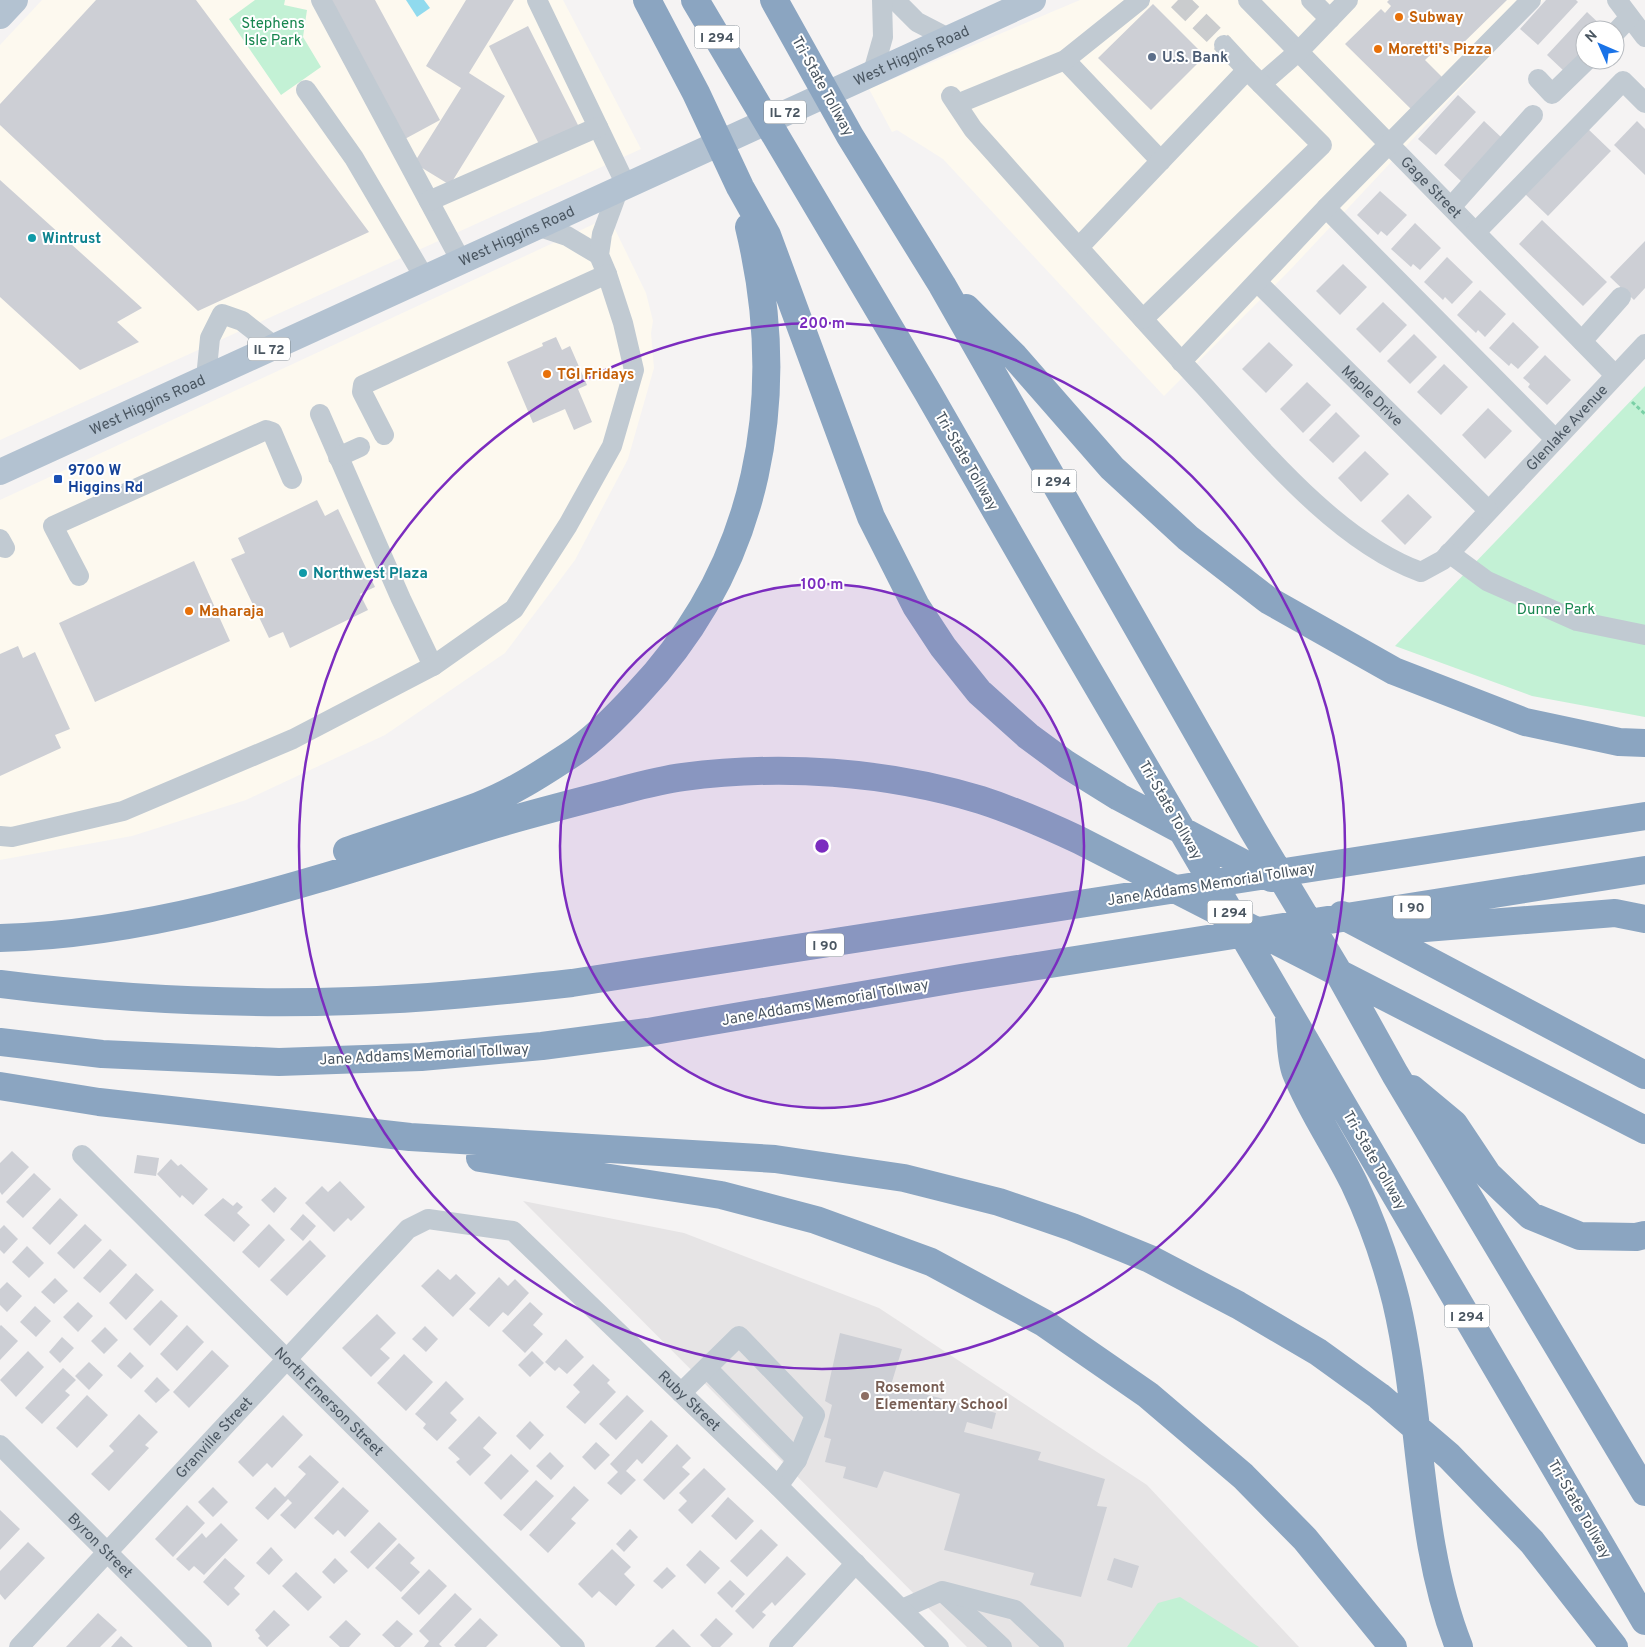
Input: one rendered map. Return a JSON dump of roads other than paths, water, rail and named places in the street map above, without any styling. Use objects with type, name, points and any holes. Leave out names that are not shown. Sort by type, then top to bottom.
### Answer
[{"type":"highway","points":[[647,0],[696,93],[740,187],[767,235],[853,474],[891,560],[916,606],[943,647],[979,692],[1051,753],[1128,802],[1645,1075]]},
{"type":"highway","name":"Tri-State Tollway","points":[[695,0],[927,391],[1645,1621]]},
{"type":"highway","name":"Tri-State Tollway","points":[[774,0],[850,136],[942,285],[1252,830],[1337,970],[1395,1074],[1645,1492]]},
{"type":"highway","points":[[222,904],[289,870],[480,805],[528,781],[572,754],[616,717],[657,673],[686,634],[716,585],[737,536],[755,480],[765,419],[768,367],[763,298],[740,187]]},
{"type":"highway","points":[[942,285],[1014,356],[1112,468],[1188,538],[1268,600],[1394,671],[1525,722],[1619,742],[1645,743]]},
{"type":"highway","points":[[0,938],[96,930],[222,904],[309,881],[523,816],[655,782],[726,773],[794,771],[861,775],[926,786],[981,800],[1046,825],[1133,866],[1645,1130]]},
{"type":"highway","name":"Jane Addams Memorial Tollway","points":[[0,984],[86,995],[200,1001],[352,1001],[459,995],[581,982],[1645,816]]},
{"type":"highway","name":"Jane Addams Memorial Tollway","points":[[0,1042],[102,1054],[279,1062],[421,1057],[542,1046],[648,1032],[951,980],[1645,870]]},
{"type":"highway","points":[[1291,926],[1350,934],[1615,913],[1645,919]]},
{"type":"highway","points":[[1288,1011],[1295,1071],[1354,1184],[1381,1249],[1396,1302],[1408,1370],[1438,1579],[1448,1620],[1459,1647]]},
{"type":"highway","points":[[1395,1074],[1454,1124],[1488,1175],[1531,1216],[1580,1236],[1636,1237],[1645,1235]]},
{"type":"highway","points":[[0,1086],[99,1102],[410,1137],[775,1159],[904,1178],[999,1202],[1150,1259],[1238,1305],[1318,1352],[1379,1396],[1449,1456],[1532,1542],[1614,1647]]},
{"type":"highway","points":[[410,1137],[467,1156],[721,1195],[816,1220],[930,1262],[1044,1323],[1148,1394],[1243,1476],[1305,1539],[1393,1647]]},
{"type":"main road","points":[[0,16],[15,0]]},
{"type":"main road","name":"West Higgins Road","points":[[0,472],[1033,0]]},
{"type":"street","points":[[321,0],[461,261]]},
{"type":"street","points":[[0,836],[12,837],[123,810],[293,739],[433,666],[514,609],[568,524],[612,446],[634,370],[623,323],[599,255],[602,234],[623,186],[598,126],[538,0]]},
{"type":"street","points":[[873,72],[883,37],[882,0]]},
{"type":"street","points":[[895,0],[917,22],[948,38]]},
{"type":"street","points":[[1140,0],[1065,60],[954,100],[973,128],[1181,362],[1388,143],[1531,0]]},
{"type":"street","name":"Gage Street","points":[[1248,0],[1615,375]]},
{"type":"street","points":[[1311,0],[1330,19]]},
{"type":"street","points":[[1079,247],[1161,161],[1254,77],[1298,51],[1348,0]]},
{"type":"street","points":[[1617,0],[1645,38]]},
{"type":"street","points":[[1625,22],[1629,18]]},
{"type":"street","points":[[1143,320],[1322,145],[1224,45]]},
{"type":"street","points":[[1065,60],[1161,161]]},
{"type":"street","points":[[1538,79],[1552,94],[1577,70]]},
{"type":"street","points":[[1476,232],[1623,81],[1645,103]]},
{"type":"street","points":[[306,90],[354,158],[424,277]]},
{"type":"street","points":[[1451,207],[1533,115]]},
{"type":"street","points":[[429,201],[598,126]]},
{"type":"street","points":[[1326,208],[1556,439]]},
{"type":"street","points":[[537,226],[567,236],[599,255]]},
{"type":"street","points":[[384,435],[362,392],[363,385],[607,274]]},
{"type":"street","name":"Maple Drive","points":[[1257,282],[1488,510]]},
{"type":"street","points":[[1582,341],[1621,297]]},
{"type":"street","points":[[206,378],[210,338],[219,308],[242,321],[274,346]]},
{"type":"street","name":"Glenlake Avenue","points":[[1181,362],[1286,476],[1360,540],[1397,563],[1420,572],[1443,560],[1450,553],[1488,510],[1645,344]]},
{"type":"street","points":[[320,414],[433,666]]},
{"type":"street","points":[[79,576],[53,526],[266,430],[272,432],[292,479]]},
{"type":"street","points":[[338,457],[360,447]]},
{"type":"street","points":[[1450,553],[1487,581],[1576,621],[1645,635]]},
{"type":"street","name":"North Emerson Street","points":[[82,1155],[288,1358],[575,1647]]},
{"type":"street","name":"Ruby Street","points":[[408,1228],[428,1219],[512,1231],[778,1486],[939,1647]]},
{"type":"street","name":"Granville Street","points":[[19,1647],[408,1228]]},
{"type":"street","points":[[681,1394],[739,1336],[815,1415],[797,1460],[778,1486]]},
{"type":"street","points":[[707,1368],[797,1460]]},
{"type":"street","name":"Byron Street","points":[[0,1445],[202,1647]]},
{"type":"street","points":[[779,1647],[856,1564]]},
{"type":"street","points":[[942,1592],[1002,1647]]},
{"type":"street","points":[[902,1608],[942,1592],[1015,1610],[1054,1647]]},
{"type":"water","points":[[406,0],[424,0],[430,8],[417,17]]},
{"type":"tunnel","points":[[1178,0],[1224,45]]},
{"type":"place","name":"Subway","points":[[1399,17]]},
{"type":"place","name":"Moretti's Pizza","points":[[1378,49]]},
{"type":"place","name":"U.S. Bank","points":[[1152,57]]},
{"type":"place","name":"Wintrust","points":[[32,238]]},
{"type":"place","name":"TGI Fridays","points":[[547,374]]},
{"type":"place","name":"9700 W Higgins Rd","points":[[58,479]]},
{"type":"place","name":"Northwest Plaza","points":[[303,573]]},
{"type":"place","name":"Maharaja","points":[[189,611]]},
{"type":"place","name":"Rosemont Elementary School","points":[[865,1396]]},
{"type":"park label","name":"Stephens Isle Park","points":[[273,32]]},
{"type":"park label","name":"Dunne Park","points":[[1556,609]]}]
